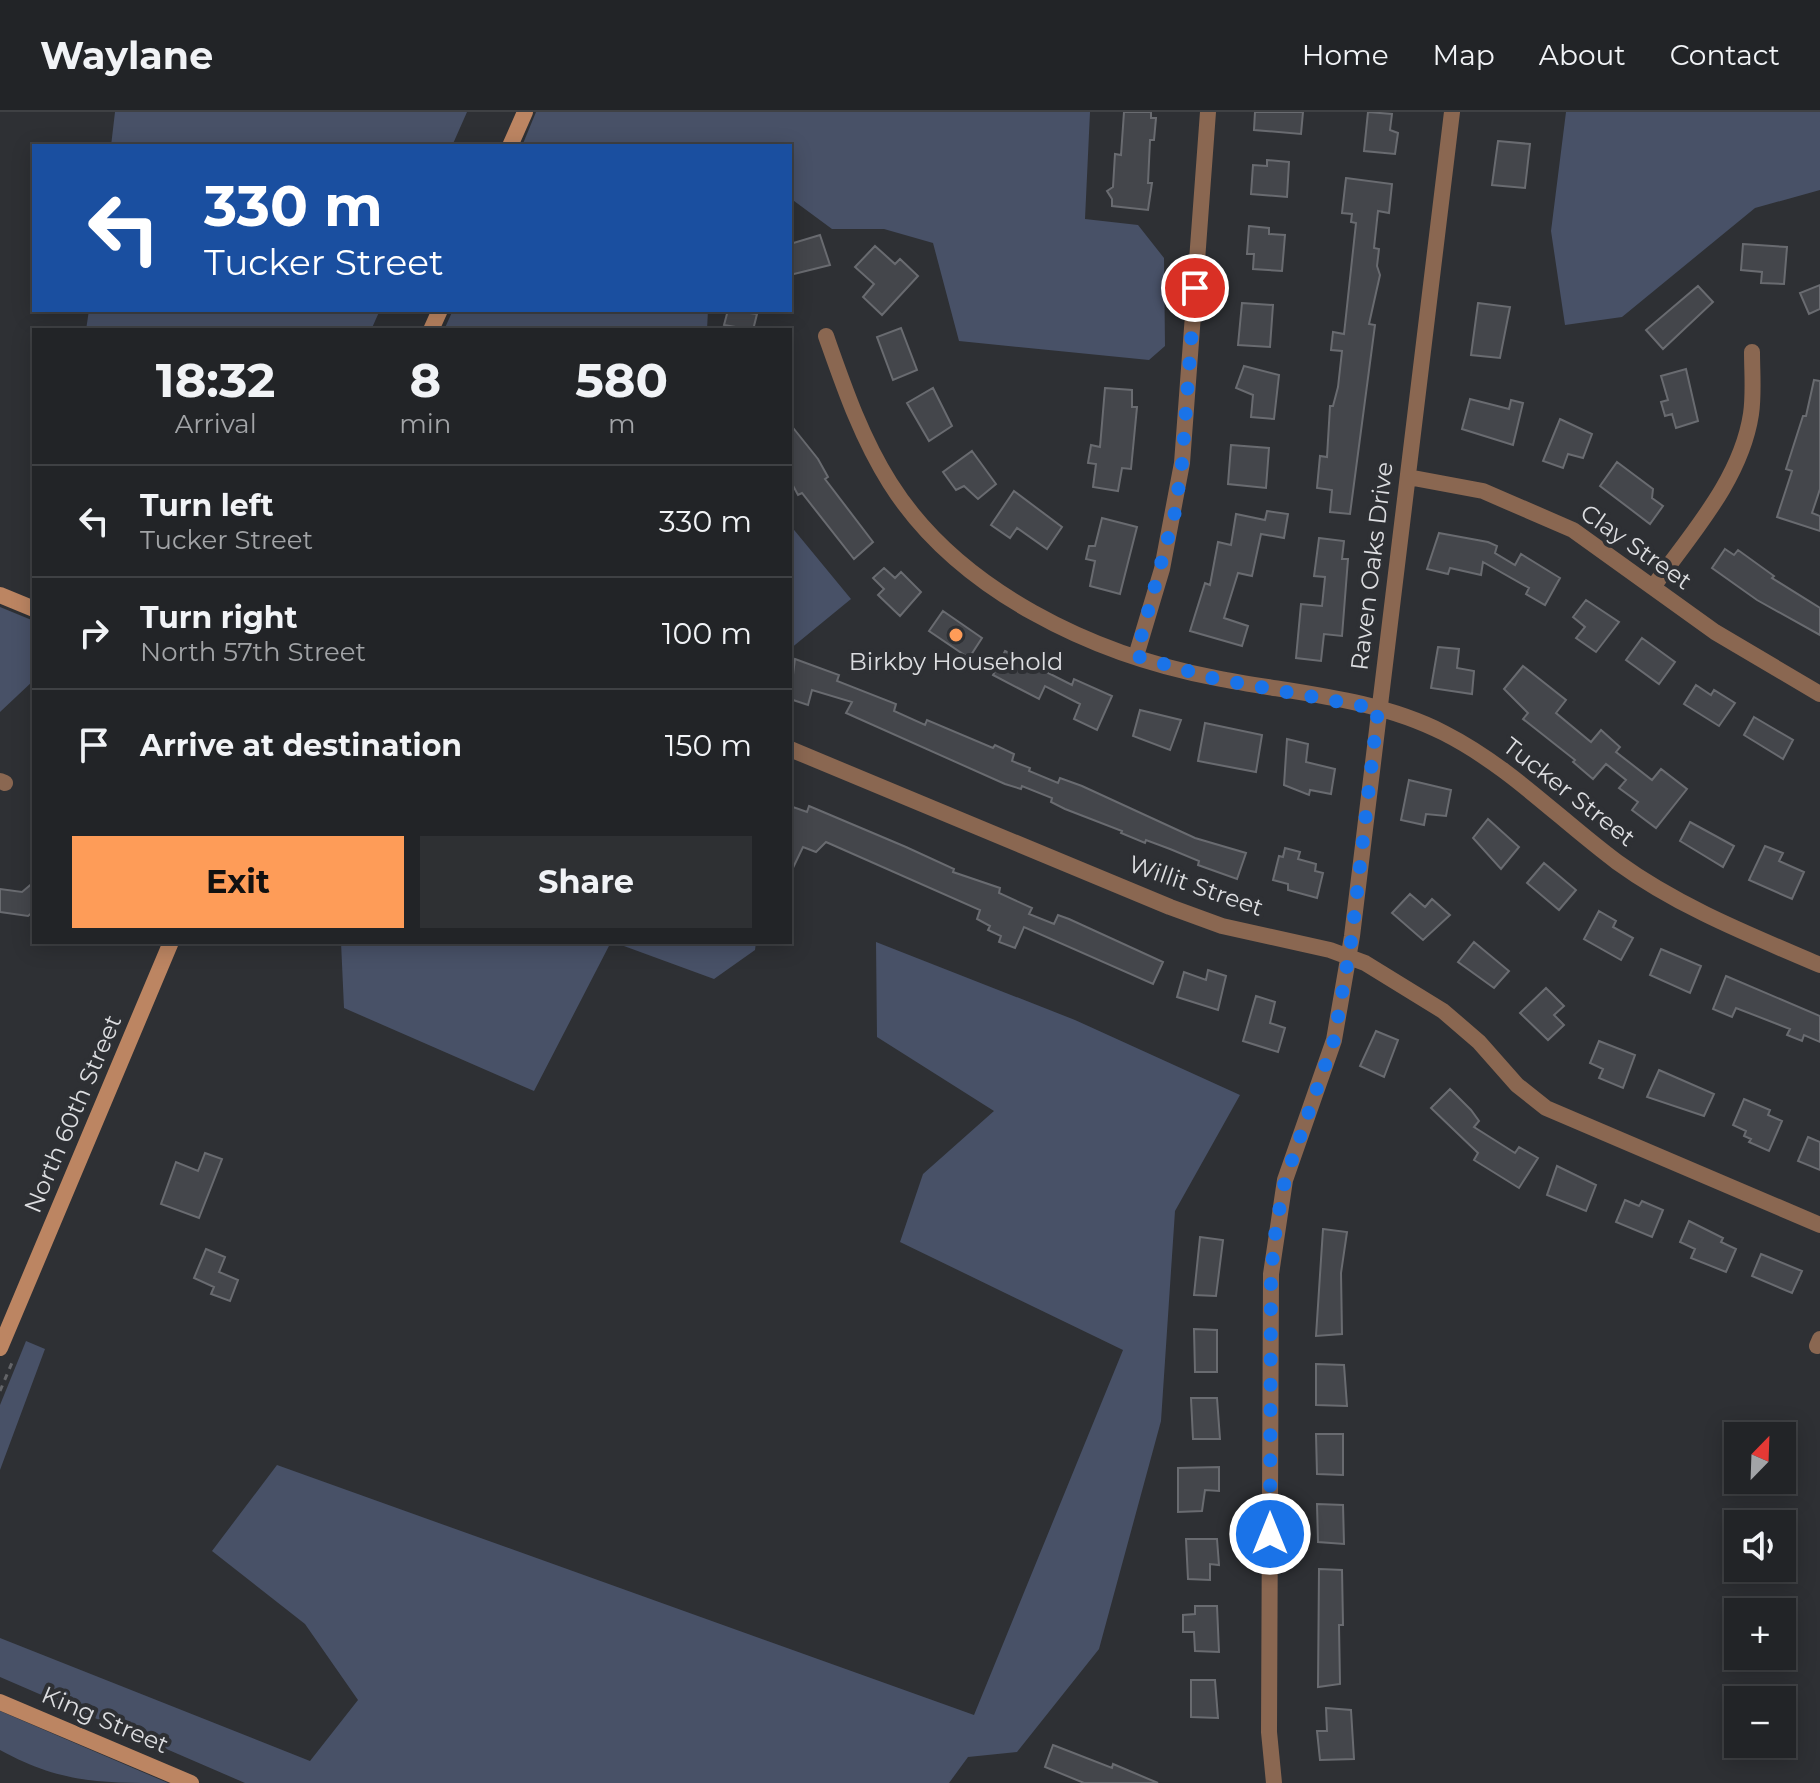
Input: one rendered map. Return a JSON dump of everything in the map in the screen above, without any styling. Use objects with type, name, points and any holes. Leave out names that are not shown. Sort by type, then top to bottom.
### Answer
[{"type":"main road","points":[[511,144],[525,112]]},
{"type":"main road","points":[[0,595],[32,608]]},
{"type":"main road","name":"North 60th Street","points":[[0,1348],[170,944]]},
{"type":"main road","name":"King Street","points":[[0,1702],[191,1783]]},
{"type":"street","points":[[1136,656],[1162,569],[1182,463],[1208,112]]},
{"type":"street","name":"Raven Oaks Drive","points":[[1274,1783],[1269,1732],[1271,1274],[1285,1180],[1334,1040],[1348,955],[1452,112]]},
{"type":"street","name":"Tucker Street","points":[[826,336],[866,441],[891,484],[920,521],[958,560],[1004,594],[1062,626],[1136,656],[1212,678],[1378,709],[1442,731],[1486,756],[1614,860],[1673,899],[1820,965]]},
{"type":"street","points":[[1653,587],[1728,480],[1742,450],[1751,414],[1752,352]]},
{"type":"street","name":"Clay Street","points":[[1408,477],[1483,491],[1536,511],[1573,530],[1726,639],[1820,694]]},
{"type":"street","name":"Willit Street","points":[[792,750],[1170,907],[1222,926],[1348,955],[1443,1011],[1479,1042],[1517,1085],[1546,1108],[1820,1225]]},
{"type":"shaded area","points":[[115,112],[467,112],[453,144],[111,144]]},
{"type":"shaded area","points":[[536,112],[1090,112],[1085,219],[1138,225],[1164,258],[1165,346],[1149,360],[959,341],[933,243],[884,229],[832,229],[792,199],[792,144],[523,144]]},
{"type":"shaded area","points":[[1566,112],[1820,112],[1820,190],[1755,208],[1622,317],[1565,325],[1551,231]]},
{"type":"shaded area","points":[[89,312],[379,312],[372,328],[86,328]]},
{"type":"shaded area","points":[[452,312],[708,312],[707,328],[445,328]]},
{"type":"shaded area","points":[[792,527],[851,599],[792,647]]},
{"type":"shaded area","points":[[0,607],[32,620],[32,682],[0,712]]},
{"type":"shaded area","points":[[876,942],[1075,1020],[1240,1095],[1175,1211],[1161,1421],[1099,1649],[1017,1752],[968,1757],[949,1783],[245,1783],[0,1677],[0,1638],[310,1761],[358,1700],[305,1624],[212,1551],[277,1465],[974,1715],[1123,1350],[900,1242],[923,1174],[994,1111],[877,1037]]},
{"type":"shaded area","points":[[341,944],[610,944],[534,1091],[344,1008]]},
{"type":"shaded area","points":[[618,944],[756,944],[755,950],[714,979]]},
{"type":"shaded area","points":[[26,1341],[45,1349],[0,1470],[0,1405]]},
{"type":"shaded area","points":[[0,1711],[168,1783],[81,1779],[22,1761],[0,1750]]},
{"type":"building","points":[[1124,112],[1151,112],[1151,118],[1156,118],[1154,140],[1150,140],[1148,183],[1152,183],[1148,210],[1112,206],[1107,191],[1113,187],[1115,154],[1121,155]]},
{"type":"building","points":[[1255,112],[1303,112],[1301,134],[1254,130]]},
{"type":"building","points":[[1368,112],[1392,114],[1390,130],[1398,133],[1395,154],[1364,151]]},
{"type":"building","points":[[1498,141],[1530,144],[1525,188],[1492,185]]},
{"type":"building","points":[[1267,160],[1289,162],[1287,197],[1251,194],[1253,165],[1267,166]]},
{"type":"building","points":[[1346,178],[1392,184],[1389,213],[1378,211],[1374,248],[1379,249],[1377,266],[1380,275],[1369,324],[1375,325],[1350,514],[1330,512],[1332,490],[1317,488],[1320,456],[1327,457],[1330,406],[1333,406],[1338,387],[1342,351],[1331,350],[1333,332],[1344,334],[1356,223],[1351,222],[1352,214],[1342,213]]},
{"type":"building","points":[[1249,226],[1269,228],[1269,234],[1285,235],[1282,271],[1253,269],[1254,254],[1247,254]]},
{"type":"building","points":[[820,235],[830,265],[792,274],[792,243]]},
{"type":"building","points":[[1743,244],[1787,247],[1784,284],[1761,283],[1762,272],[1741,270]]},
{"type":"building","points":[[875,246],[895,264],[900,259],[918,276],[882,315],[863,297],[874,284],[855,267]]},
{"type":"building","points":[[1820,285],[1820,309],[1809,314],[1800,293]]},
{"type":"building","points":[[1698,286],[1713,302],[1663,349],[1646,330]]},
{"type":"building","points":[[1242,303],[1273,305],[1270,347],[1238,345]]},
{"type":"building","points":[[1478,303],[1510,307],[1500,358],[1471,355]]},
{"type":"building","points":[[727,312],[757,314],[754,328],[724,325]]},
{"type":"building","points":[[901,328],[917,370],[893,380],[877,337]]},
{"type":"building","points":[[1244,366],[1279,375],[1274,419],[1251,417],[1253,395],[1236,388]]},
{"type":"building","points":[[1686,369],[1698,421],[1676,428],[1672,414],[1665,416],[1661,402],[1668,400],[1661,376]]},
{"type":"building","points":[[1814,380],[1820,381],[1820,489],[1812,513],[1820,516],[1820,531],[1777,517],[1792,471],[1786,469],[1803,416],[1806,416]]},
{"type":"building","points":[[933,388],[952,426],[929,441],[907,403]]},
{"type":"building","points":[[1105,388],[1132,390],[1132,407],[1137,407],[1131,469],[1122,468],[1118,491],[1093,487],[1096,464],[1088,463],[1091,445],[1100,447]]},
{"type":"building","points":[[1470,399],[1509,409],[1511,400],[1523,403],[1513,445],[1462,429]]},
{"type":"building","points":[[1560,419],[1592,434],[1583,458],[1568,454],[1563,468],[1543,461]]},
{"type":"building","points":[[792,426],[818,459],[828,477],[825,479],[873,542],[854,559],[802,493],[798,495],[792,484]]},
{"type":"building","points":[[1231,445],[1269,448],[1266,488],[1228,484]]},
{"type":"building","points":[[972,451],[996,484],[978,499],[964,486],[956,490],[943,472]]},
{"type":"building","points":[[1617,462],[1653,489],[1652,498],[1663,506],[1650,524],[1600,486]]},
{"type":"building","points":[[1014,491],[1062,527],[1047,549],[1017,528],[1010,538],[991,525]]},
{"type":"building","points":[[1267,511],[1288,514],[1284,538],[1261,534],[1252,576],[1238,573],[1224,618],[1248,626],[1242,646],[1190,631],[1205,583],[1210,585],[1218,542],[1231,545],[1236,514],[1265,520]]},
{"type":"building","points":[[1102,518],[1137,527],[1120,594],[1090,586],[1095,561],[1086,559],[1089,546],[1095,546]]},
{"type":"building","points":[[1439,533],[1488,542],[1497,546],[1495,553],[1515,565],[1521,554],[1560,578],[1545,605],[1526,594],[1529,588],[1483,562],[1481,575],[1450,568],[1448,574],[1427,569]]},
{"type":"building","points":[[1319,538],[1344,541],[1342,559],[1348,559],[1342,636],[1324,634],[1321,661],[1296,658],[1301,604],[1322,606],[1325,577],[1314,576]]},
{"type":"building","points":[[1725,549],[1734,555],[1738,550],[1774,576],[1772,578],[1820,608],[1820,635],[1757,600],[1712,568]]},
{"type":"building","points":[[884,568],[895,578],[901,572],[921,592],[900,616],[878,595],[884,589],[873,578]]},
{"type":"building","points":[[1586,600],[1619,622],[1596,652],[1576,638],[1585,627],[1573,617]]},
{"type":"building","name":"Birkby Household","points":[[943,611],[982,638],[969,658],[929,631]]},
{"type":"building","points":[[1642,638],[1675,662],[1659,684],[1626,660]]},
{"type":"building","points":[[1438,647],[1459,649],[1457,668],[1474,671],[1472,694],[1431,688]]},
{"type":"building","points":[[1005,651],[1072,685],[1074,679],[1112,696],[1097,730],[1074,719],[1080,704],[1045,686],[1039,699],[993,675]]},
{"type":"building","points":[[795,659],[839,675],[837,681],[896,704],[894,711],[925,725],[927,720],[1014,754],[1012,761],[1030,768],[1029,771],[1058,783],[1060,778],[1082,786],[1195,838],[1246,853],[1237,879],[1198,865],[1199,861],[1170,849],[1146,840],[1145,843],[1065,809],[1051,802],[1052,798],[1022,786],[1021,789],[1005,784],[846,713],[852,702],[812,690],[808,705],[792,700]]},
{"type":"building","points":[[1523,666],[1566,700],[1556,713],[1591,742],[1601,730],[1620,747],[1616,752],[1652,780],[1661,769],[1687,789],[1656,828],[1632,810],[1638,802],[1619,788],[1626,780],[1606,764],[1593,779],[1573,762],[1575,760],[1523,719],[1528,713],[1504,689]]},
{"type":"building","points":[[1696,685],[1711,695],[1714,690],[1735,703],[1719,726],[1684,704]]},
{"type":"building","points":[[1140,710],[1181,720],[1170,750],[1133,736]]},
{"type":"building","points":[[1754,717],[1793,740],[1783,759],[1744,735]]},
{"type":"building","points":[[1205,723],[1262,735],[1256,772],[1198,761]]},
{"type":"building","points":[[1287,739],[1308,744],[1306,762],[1335,769],[1331,794],[1310,790],[1309,795],[1284,785]]},
{"type":"building","points":[[1409,780],[1451,790],[1446,816],[1426,814],[1424,825],[1401,820]]},
{"type":"building","points":[[809,806],[954,869],[953,872],[1000,888],[999,893],[1032,908],[1029,914],[1054,924],[1058,915],[1163,962],[1153,984],[1024,927],[1015,948],[999,942],[1001,936],[988,930],[990,926],[977,919],[980,910],[826,842],[816,852],[803,847],[792,870],[792,809],[793,807],[807,812]]},
{"type":"building","points":[[1488,819],[1519,847],[1501,869],[1473,838]]},
{"type":"building","points":[[1690,822],[1734,846],[1723,867],[1680,841]]},
{"type":"building","points":[[1765,846],[1783,853],[1779,861],[1804,872],[1792,899],[1749,880]]},
{"type":"building","points":[[1285,848],[1300,852],[1298,859],[1316,864],[1315,871],[1323,873],[1317,898],[1288,890],[1288,884],[1273,880],[1279,856],[1283,857]]},
{"type":"building","points":[[1544,863],[1576,890],[1559,910],[1527,883]]},
{"type":"building","points":[[32,884],[32,913],[28,916],[0,912],[0,889],[22,892]]},
{"type":"building","points":[[1410,894],[1425,907],[1432,899],[1450,915],[1423,940],[1392,913]]},
{"type":"building","points":[[1599,911],[1616,921],[1613,927],[1633,938],[1621,960],[1584,939]]},
{"type":"building","points":[[1474,942],[1509,971],[1494,988],[1458,962]]},
{"type":"building","points":[[1661,949],[1701,966],[1690,993],[1650,975]]},
{"type":"building","points":[[1208,970],[1226,976],[1218,1010],[1177,997],[1184,972],[1206,980]]},
{"type":"building","points":[[1726,976],[1820,1016],[1820,1042],[1804,1035],[1802,1041],[1787,1035],[1790,1029],[1736,1008],[1732,1017],[1713,1009]]},
{"type":"building","points":[[1546,988],[1564,1006],[1554,1015],[1564,1025],[1548,1040],[1520,1013]]},
{"type":"building","points":[[1256,996],[1275,1002],[1270,1023],[1285,1028],[1278,1052],[1243,1041]]},
{"type":"building","points":[[1376,1031],[1398,1040],[1384,1077],[1360,1066]]},
{"type":"building","points":[[1599,1041],[1635,1055],[1623,1088],[1599,1078],[1603,1069],[1590,1063]]},
{"type":"building","points":[[1659,1070],[1714,1094],[1704,1116],[1647,1097]]},
{"type":"building","points":[[1450,1089],[1479,1121],[1474,1127],[1515,1153],[1519,1147],[1538,1158],[1519,1188],[1474,1160],[1478,1153],[1431,1108]]},
{"type":"building","points":[[1744,1099],[1770,1110],[1768,1115],[1782,1121],[1769,1151],[1749,1142],[1751,1139],[1744,1136],[1746,1131],[1733,1125]]},
{"type":"building","points":[[1808,1137],[1820,1142],[1820,1170],[1798,1161]]},
{"type":"building","points":[[205,1153],[222,1159],[199,1218],[161,1204],[176,1162],[198,1171]]},
{"type":"building","points":[[1557,1166],[1596,1185],[1586,1211],[1547,1195]]},
{"type":"building","points":[[1625,1200],[1639,1206],[1642,1201],[1663,1210],[1652,1237],[1616,1222]]},
{"type":"building","points":[[1689,1221],[1723,1238],[1721,1242],[1736,1249],[1726,1272],[1691,1258],[1695,1249],[1680,1242]]},
{"type":"building","points":[[1323,1229],[1347,1232],[1341,1273],[1342,1334],[1316,1336]]},
{"type":"building","points":[[1200,1237],[1223,1240],[1216,1296],[1194,1295]]},
{"type":"building","points":[[206,1249],[225,1257],[219,1272],[238,1280],[230,1301],[211,1294],[214,1287],[194,1278]]},
{"type":"building","points":[[1761,1254],[1802,1271],[1792,1293],[1752,1276]]},
{"type":"building","points":[[1194,1329],[1217,1330],[1217,1372],[1195,1372]]},
{"type":"building","points":[[1316,1364],[1344,1365],[1347,1406],[1316,1405]]},
{"type":"building","points":[[1191,1398],[1217,1398],[1220,1439],[1193,1439]]},
{"type":"building","points":[[1316,1434],[1343,1434],[1343,1475],[1317,1474]]},
{"type":"building","points":[[1219,1467],[1219,1491],[1205,1490],[1202,1511],[1178,1512],[1178,1468]]},
{"type":"building","points":[[1317,1504],[1343,1505],[1344,1544],[1318,1542]]},
{"type":"building","points":[[1186,1539],[1217,1539],[1219,1565],[1210,1564],[1210,1580],[1188,1579]]},
{"type":"building","points":[[1319,1569],[1342,1570],[1343,1625],[1339,1625],[1340,1684],[1318,1687]]},
{"type":"building","points":[[1195,1606],[1217,1606],[1219,1652],[1195,1651],[1194,1632],[1183,1632],[1183,1615],[1195,1614]]},
{"type":"building","points":[[1191,1680],[1215,1680],[1218,1718],[1191,1717]]},
{"type":"building","points":[[1326,1708],[1351,1710],[1354,1759],[1320,1760],[1317,1731],[1327,1731]]},
{"type":"building","points":[[1053,1745],[1112,1768],[1113,1764],[1158,1783],[1084,1783],[1045,1767]]},
{"type":"place","name":"Birkby Household","points":[[956,635]]},
{"type":"route","points":[[1195,288],[1182,463],[1175,512],[1136,656],[1212,678],[1378,709],[1352,936],[1334,1040],[1285,1180],[1276,1227],[1271,1274],[1270,1534]]}]
